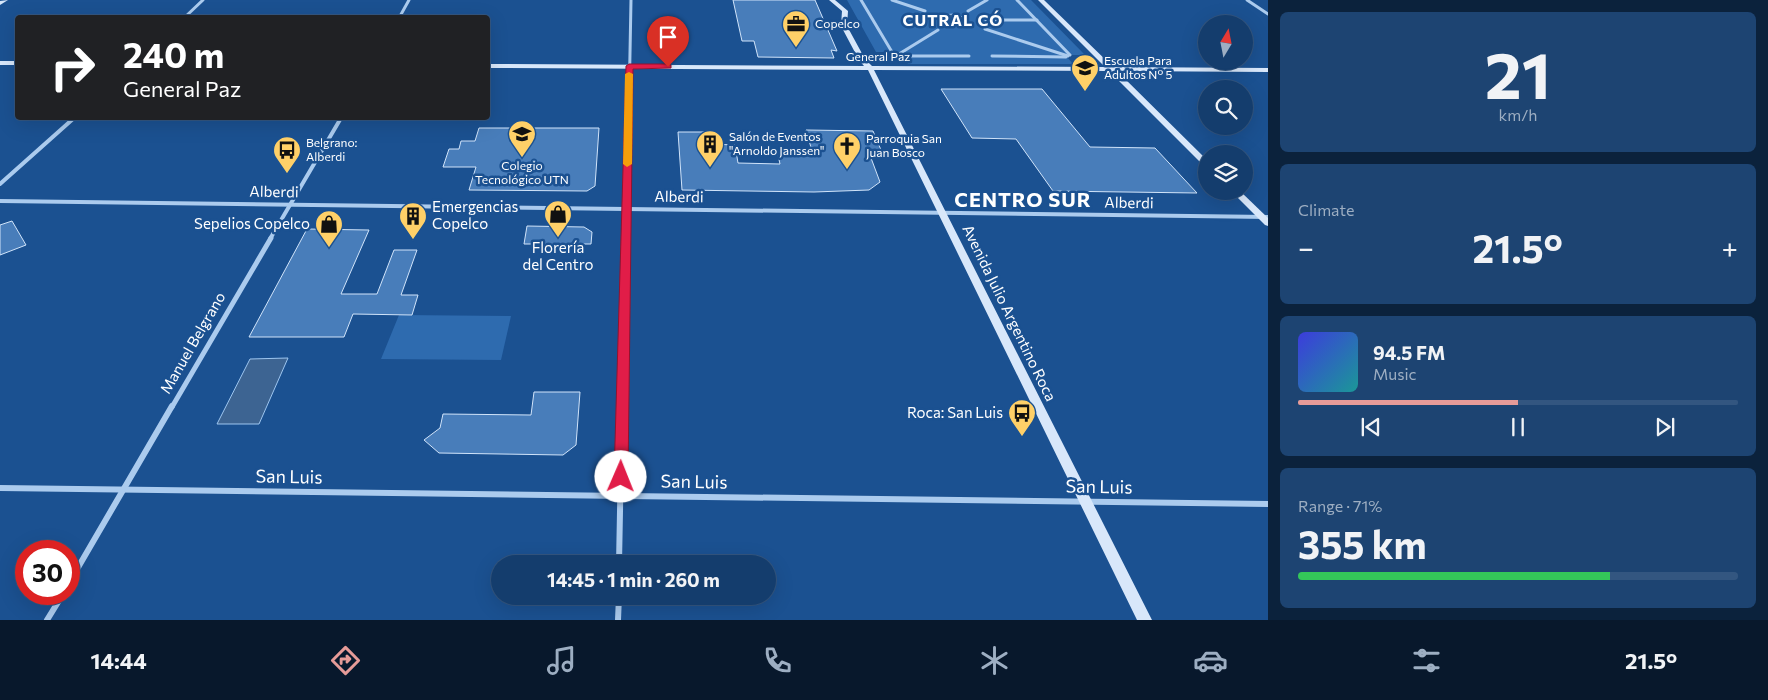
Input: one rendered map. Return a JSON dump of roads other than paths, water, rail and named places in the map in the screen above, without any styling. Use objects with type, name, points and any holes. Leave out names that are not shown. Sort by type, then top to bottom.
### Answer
[{"type":"street","points":[[0,3],[6,0]]},
{"type":"street","points":[[187,15],[203,0]]},
{"type":"street","points":[[401,15],[409,0]]},
{"type":"street","points":[[619,555],[630,0]]},
{"type":"street","name":"Avenida Julio Argentino Roca","points":[[832,0],[845,11],[844,26],[861,59],[870,68],[1145,620]]},
{"type":"street","points":[[862,0],[892,52]]},
{"type":"street","points":[[892,0],[925,10]]},
{"type":"street","points":[[968,11],[987,0]]},
{"type":"street","points":[[1017,0],[1068,56]]},
{"type":"street","points":[[1041,0],[1198,155]]},
{"type":"street","points":[[1246,0],[1268,14]]},
{"type":"street","points":[[986,20],[1037,20]]},
{"type":"street","points":[[985,29],[1068,56]]},
{"type":"street","points":[[898,54],[938,30]]},
{"type":"street","points":[[903,56],[969,56]]},
{"type":"street","points":[[992,56],[1068,56]]},
{"type":"street","points":[[0,63],[15,63]]},
{"type":"street","name":"General Paz","points":[[490,66],[1268,70]]},
{"type":"street","points":[[0,184],[72,120]]},
{"type":"street","name":"Manuel Belgrano","points":[[80,564],[339,120]]},
{"type":"street","points":[[1245,200],[1266,219]]},
{"type":"street","name":"Alberdi","points":[[0,201],[1266,219]]},
{"type":"street","name":"San Luis","points":[[0,488],[1268,504]]},
{"type":"street","points":[[47,620],[56,605]]},
{"type":"street","points":[[618,605],[618,620]]},
{"type":"place","name":"Copelco","points":[[796,48]]},
{"type":"place","name":"Escuela Para Adultos N° 5","points":[[1085,92]]},
{"type":"place","name":"Colegio Tecnológico UTN","points":[[522,158]]},
{"type":"place","name":"Salón de Eventos \"Arnoldo Janssen\"","points":[[710,168]]},
{"type":"place","name":"Parroquia San Juan Bosco","points":[[847,170]]},
{"type":"place","name":"Belgrano: Alberdi","points":[[287,174]]},
{"type":"place","name":"Florería del Centro","points":[[558,238]]},
{"type":"place","name":"Emergencias Copelco","points":[[413,240]]},
{"type":"place","name":"Sepelios Copelco","points":[[329,248]]},
{"type":"place","name":"Roca: San Luis","points":[[1022,437]]},
{"type":"district","name":"CUTRAL CÓ","points":[[953,20]]},
{"type":"district","name":"CENTRO SUR","points":[[1023,200]]}]
